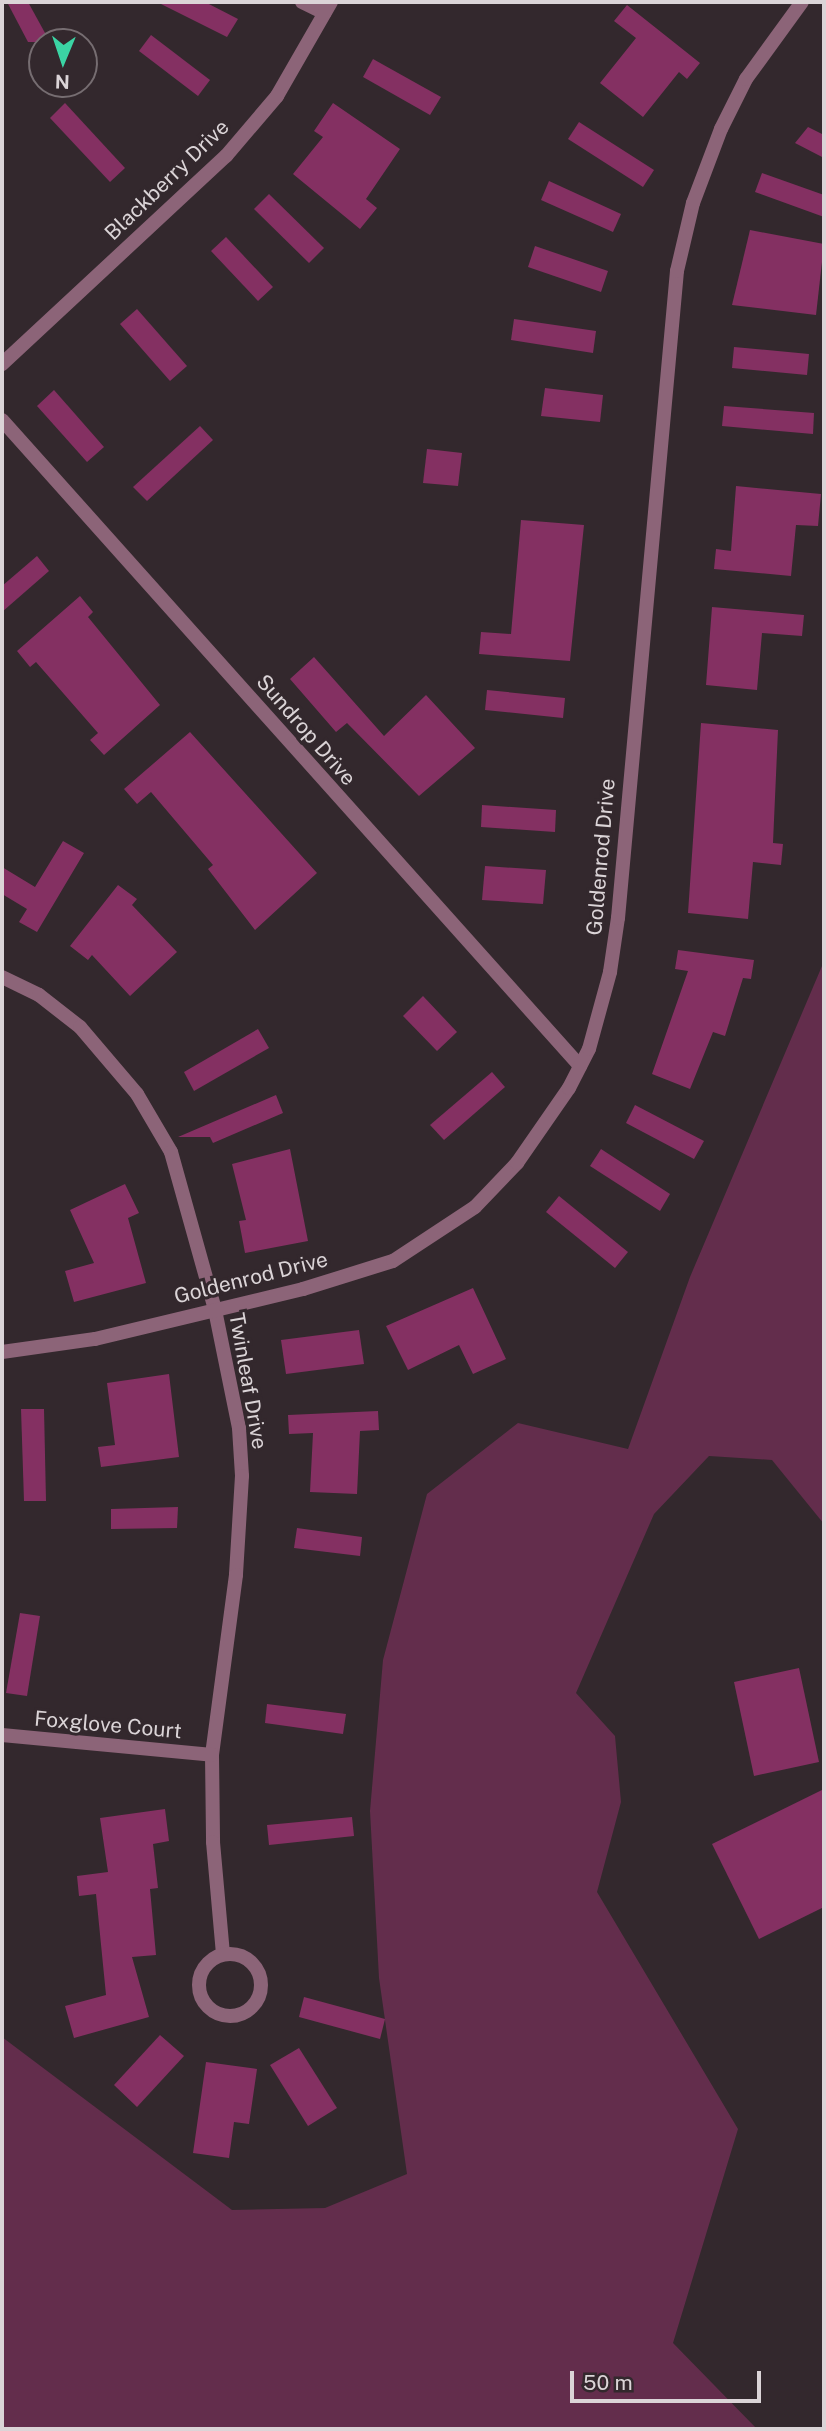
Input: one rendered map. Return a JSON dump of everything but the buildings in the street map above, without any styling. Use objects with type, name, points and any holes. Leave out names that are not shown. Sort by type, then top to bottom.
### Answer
[{"type":"street","points":[[302,2],[328,7]]},
{"type":"street","name":"Goldenrod Drive","points":[[2,1352],[95,1339],[215,1310],[393,1261],[433,1239],[475,1207],[517,1163],[547,1123],[580,1066],[610,972],[618,918],[677,271],[693,203],[721,129],[746,79],[802,2]]},
{"type":"street","name":"Blackberry Drive","points":[[2,364],[226,156],[277,96],[328,7]]},
{"type":"street","name":"Sundrop Drive","points":[[2,420],[580,1066]]},
{"type":"street","name":"Twinleaf Drive","points":[[2,977],[39,995],[80,1027],[137,1094],[171,1152],[215,1310],[239,1428],[243,1476],[236,1574],[212,1755],[213,1842],[223,1954]]},
{"type":"street","name":"Foxglove Court","points":[[2,1735],[212,1755]]},
{"type":"street","points":[[223,1954],[244,1957],[261,1982],[256,2002],[230,2016],[211,2009],[200,1993],[201,1973],[223,1954]]},
{"type":"shaded area","points":[[822,966],[824,1524],[772,1460],[709,1456],[654,1514],[576,1693],[615,1736],[621,1802],[597,1892],[738,2129],[673,2343],[757,2429],[2,2429],[2,2037],[232,2210],[325,2208],[407,2174],[379,1978],[370,1811],[383,1660],[427,1494],[518,1423],[628,1449],[690,1277]]}]
